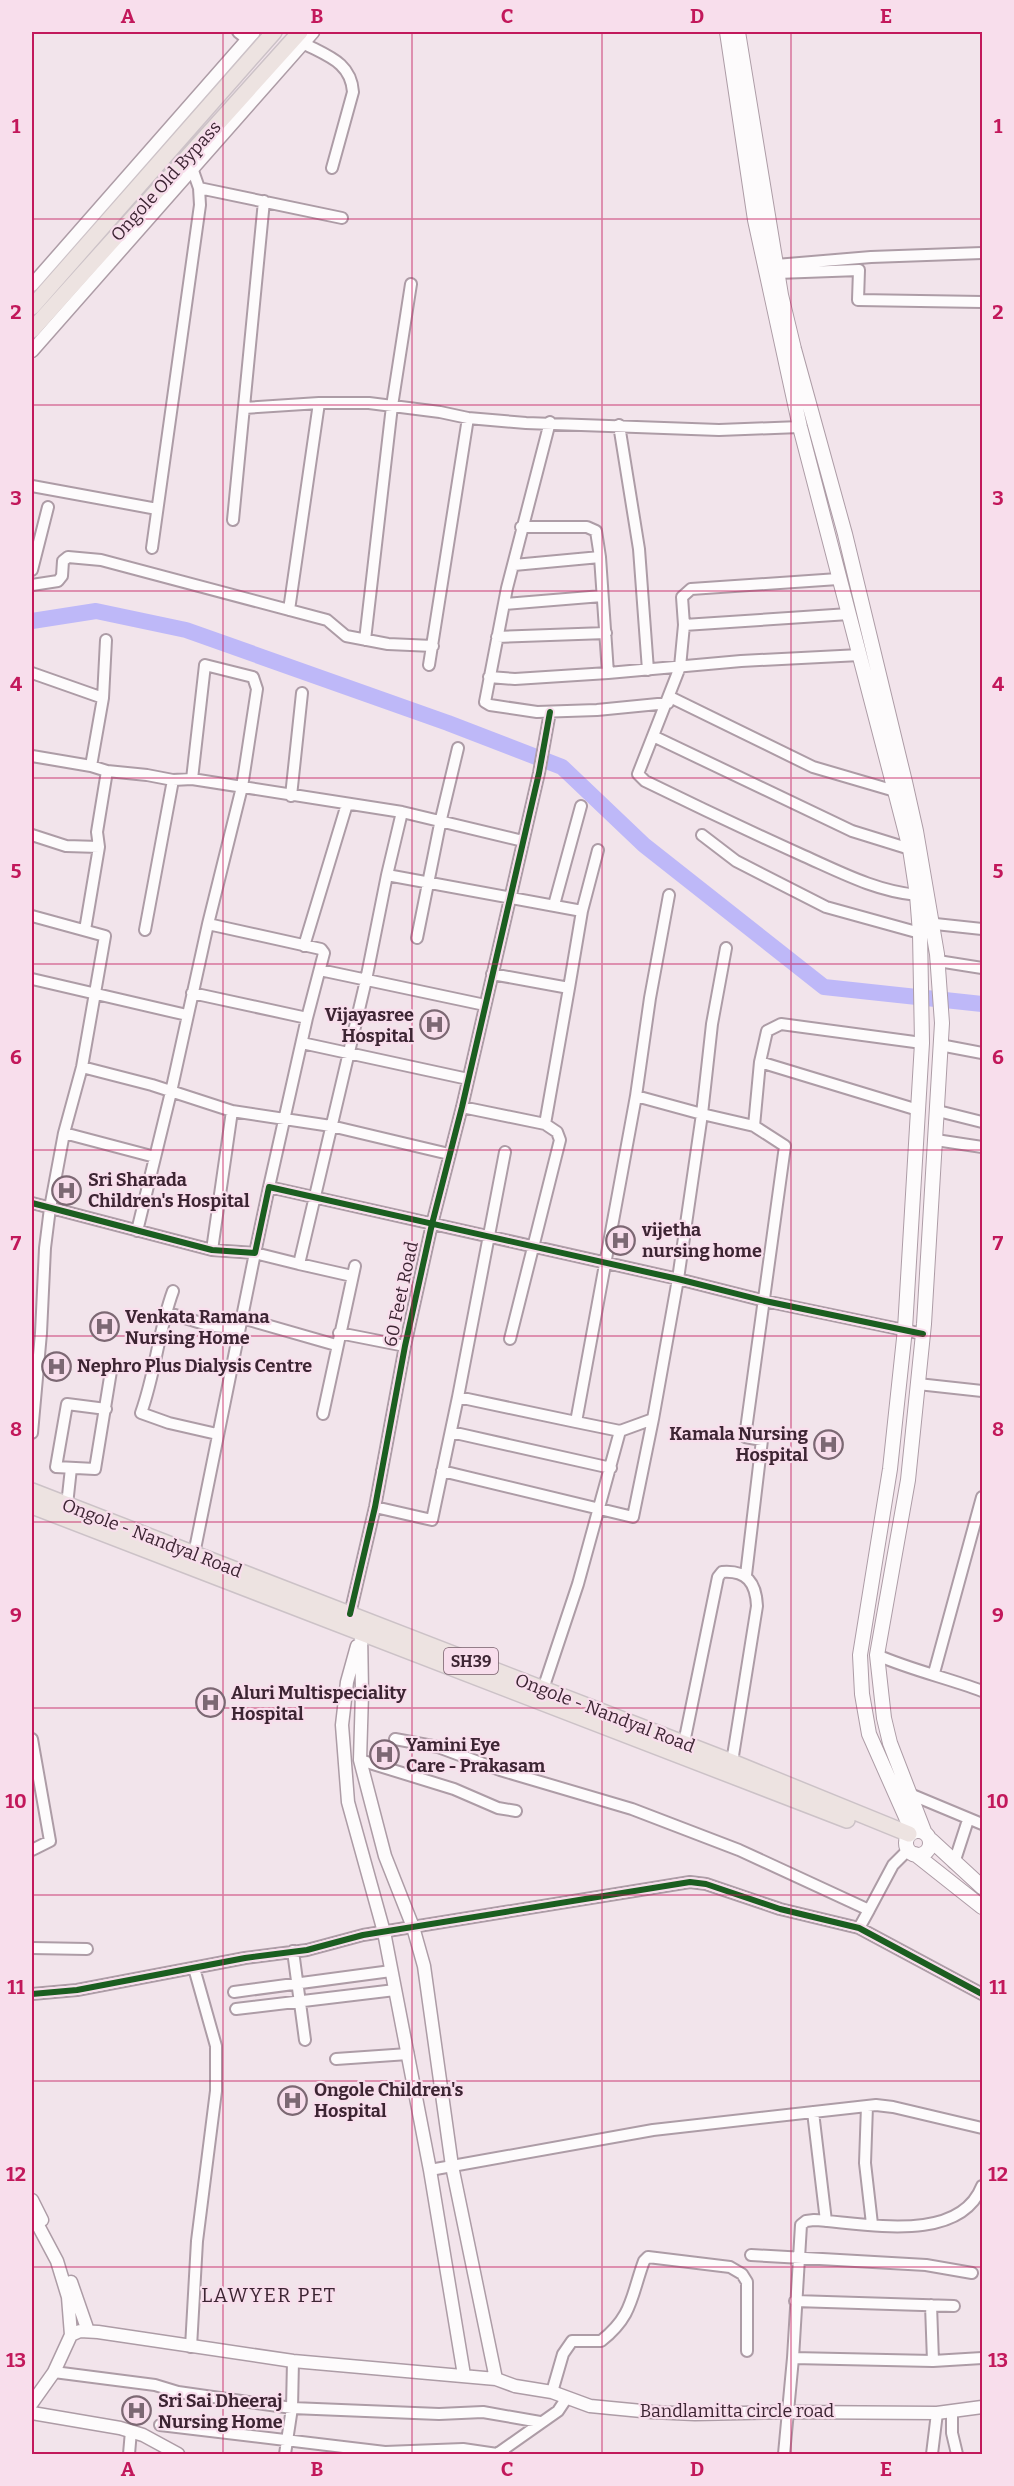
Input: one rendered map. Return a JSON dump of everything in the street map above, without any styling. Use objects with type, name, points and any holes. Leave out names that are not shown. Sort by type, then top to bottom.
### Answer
[{"type":"main road","name":"Ongole Old Bypass","points":[[32,307],[274,32]]},
{"type":"main road","points":[[727,32],[755,220],[800,427],[910,849],[924,926],[938,958],[942,1009],[938,1111],[923,1334],[908,1480],[877,1655],[886,1726],[909,1794],[915,1841]]},
{"type":"main road","points":[[738,32],[777,269],[794,349],[844,534],[905,782],[924,926],[921,953],[922,1043],[905,1329],[890,1469],[860,1655],[862,1694],[869,1734],[915,1841],[982,1907]]},
{"type":"main road","name":"Ongole Old Bypass","points":[[32,330],[301,37]]},
{"type":"main road","name":"Ongole - Nandyal Road","points":[[32,1491],[67,1506],[99,1525],[542,1694],[915,1841]]},
{"type":"main road","name":"Ongole - Nandyal Road","points":[[32,1506],[194,1554],[355,1623]]},
{"type":"main road","name":"Ongole - Nandyal Road","points":[[542,1694],[684,1743],[915,1841]]},
{"type":"main road","points":[[915,1841],[954,1863],[982,1887]]},
{"type":"street","points":[[32,351],[192,168],[301,37],[313,32]]},
{"type":"street","points":[[32,285],[246,34]]},
{"type":"street","points":[[301,37],[339,63],[348,71],[352,80],[353,92],[332,168]]},
{"type":"street","points":[[152,548],[200,205],[199,188],[192,168]]},
{"type":"street","points":[[199,188],[342,218]]},
{"type":"street","points":[[232,520],[264,201]]},
{"type":"street","points":[[777,269],[860,258],[982,253]]},
{"type":"street","points":[[860,258],[858,300],[982,302]]},
{"type":"street","points":[[777,269],[859,270]]},
{"type":"street","points":[[365,640],[392,406],[411,284]]},
{"type":"street","points":[[243,408],[319,403],[369,403],[468,418],[526,423],[719,430],[800,427]]},
{"type":"street","points":[[289,610],[319,403]]},
{"type":"street","points":[[429,665],[468,418]]},
{"type":"street","points":[[550,423],[521,527],[484,696],[487,704],[550,712],[669,700],[813,767],[895,791]]},
{"type":"street","points":[[619,426],[639,549],[648,670]]},
{"type":"street","points":[[32,486],[157,509]]},
{"type":"street","points":[[32,570],[48,507]]},
{"type":"street","points":[[521,527],[593,528],[597,535],[600,557],[608,673]]},
{"type":"street","points":[[32,585],[58,581],[62,576],[63,561],[73,557],[101,560],[327,620],[346,636],[388,644],[433,646]]},
{"type":"street","points":[[514,565],[600,557]]},
{"type":"street","points":[[838,579],[691,589],[682,597],[684,625],[680,667],[669,700],[638,772],[645,781],[731,823],[865,883],[891,892],[917,895]]},
{"type":"street","points":[[504,604],[602,596]]},
{"type":"street","points":[[684,625],[849,614]]},
{"type":"street","points":[[497,637],[606,633]]},
{"type":"street","points":[[91,766],[103,698],[106,640]]},
{"type":"street","points":[[489,677],[515,678],[608,673],[741,661],[860,655]]},
{"type":"street","points":[[137,1231],[242,787],[257,690],[254,677],[205,665],[192,779]]},
{"type":"street","points":[[32,673],[103,698]]},
{"type":"street","points":[[291,796],[302,693]]},
{"type":"street","name":"60 Feet Road","points":[[355,1623],[405,1346],[539,773],[550,712]]},
{"type":"street","points":[[653,736],[852,831],[910,849]]},
{"type":"street","points":[[417,938],[458,748]]},
{"type":"street","points":[[32,756],[107,771],[173,780],[192,779],[402,812],[441,819],[523,841]]},
{"type":"street","points":[[85,930],[99,847],[97,832],[107,771]]},
{"type":"street","points":[[145,930],[173,780]]},
{"type":"street","points":[[304,946],[347,804]]},
{"type":"street","points":[[554,905],[581,806]]},
{"type":"street","points":[[299,1264],[366,980],[402,812]]},
{"type":"street","points":[[32,835],[66,846],[99,847]]},
{"type":"street","points":[[702,835],[736,861],[826,907],[924,926],[982,929]]},
{"type":"street","points":[[545,1124],[582,911],[598,850]]},
{"type":"street","points":[[387,875],[582,911]]},
{"type":"street","points":[[576,1422],[636,1096],[650,998],[669,895]]},
{"type":"street","points":[[32,916],[105,936],[82,1067],[64,1133],[50,1208],[34,1382],[32,1432]]},
{"type":"street","points":[[194,1554],[269,1188],[324,953],[321,949],[208,924]]},
{"type":"street","points":[[442,1471],[633,1516],[654,1419],[678,1279],[702,1114],[712,1024],[726,948]]},
{"type":"street","points":[[938,958],[982,968]]},
{"type":"street","points":[[320,970],[485,1005]]},
{"type":"street","points":[[492,974],[569,988]]},
{"type":"street","points":[[32,979],[188,1015]]},
{"type":"street","points":[[192,993],[307,1018]]},
{"type":"street","points":[[754,1126],[760,1062],[767,1031],[781,1024],[922,1043]]},
{"type":"street","points":[[302,1043],[468,1079]]},
{"type":"street","points":[[940,1046],[982,1053]]},
{"type":"street","points":[[760,1062],[918,1110]]},
{"type":"street","points":[[82,1067],[232,1111],[331,1126],[449,1154]]},
{"type":"street","points":[[636,1096],[754,1126],[785,1146],[745,1437],[762,1440],[746,1575]]},
{"type":"street","points":[[462,1107],[545,1124],[557,1132],[560,1140],[510,1339]]},
{"type":"street","points":[[213,1250],[232,1111]]},
{"type":"street","points":[[938,1111],[982,1122]]},
{"type":"street","points":[[64,1133],[155,1157]]},
{"type":"street","points":[[936,1140],[982,1147]]},
{"type":"street","points":[[375,1507],[432,1520],[505,1152]]},
{"type":"street","points":[[269,1188],[535,1246],[765,1301],[923,1334]]},
{"type":"street","points":[[32,1203],[213,1250],[255,1253],[299,1264],[353,1271],[323,1414]]},
{"type":"street","points":[[172,1291],[165,1312],[153,1375],[141,1413],[169,1423],[217,1434]]},
{"type":"street","points":[[165,1312],[211,1326],[240,1323],[336,1345]]},
{"type":"street","points":[[339,1333],[405,1346]]},
{"type":"street","points":[[106,1409],[67,1404],[56,1467],[95,1469],[106,1409],[111,1371]]},
{"type":"street","points":[[918,1384],[982,1391]]},
{"type":"street","points":[[458,1397],[620,1431],[654,1419]]},
{"type":"street","points":[[542,1694],[600,1510],[620,1431]]},
{"type":"street","points":[[451,1432],[611,1468]]},
{"type":"street","points":[[67,1506],[71,1468]]},
{"type":"street","points":[[934,1673],[982,1497]]},
{"type":"street","points":[[684,1743],[718,1577],[722,1572],[746,1575],[753,1584],[757,1606],[732,1762]]},
{"type":"street","points":[[355,1623],[362,1693],[360,1761],[385,1856],[413,1926],[424,1966],[452,2166],[496,2379]]},
{"type":"street","points":[[355,1623],[342,1725],[348,1802],[384,1932],[430,2170],[464,2375]]},
{"type":"street","points":[[877,1655],[904,1666],[934,1673],[982,1690]]},
{"type":"street","points":[[32,1739],[50,1842],[32,1850]]},
{"type":"street","points":[[395,1739],[438,1746],[500,1770],[632,1809],[739,1850],[869,1910]]},
{"type":"street","points":[[360,1761],[454,1789],[498,1808],[516,1811]]},
{"type":"street","points":[[909,1794],[982,1824]]},
{"type":"street","points":[[954,1863],[968,1820]]},
{"type":"street","points":[[859,1928],[893,1865],[915,1841]]},
{"type":"street","points":[[32,1994],[77,1990],[293,1952],[413,1926],[690,1882],[706,1884],[780,1909],[859,1928],[982,1995]]},
{"type":"street","points":[[32,1948],[87,1949]]},
{"type":"street","points":[[293,1952],[305,2040]]},
{"type":"street","points":[[191,2347],[197,2241],[216,2080],[216,2046],[194,1968]]},
{"type":"street","points":[[234,1992],[391,1971]]},
{"type":"street","points":[[236,2009],[395,1990]]},
{"type":"street","points":[[336,2060],[408,2054]]},
{"type":"street","points":[[430,2170],[653,2130],[867,2106],[893,2107],[982,2128]]},
{"type":"street","points":[[867,2106],[865,2163],[872,2224]]},
{"type":"street","points":[[813,2112],[826,2221]]},
{"type":"street","points":[[784,2454],[786,2412],[793,2358],[800,2228],[809,2221],[915,2227],[937,2224],[958,2216],[972,2205],[982,2186]]},
{"type":"street","points":[[32,2200],[64,2262],[88,2331],[72,2335]]},
{"type":"street","points":[[32,2214],[57,2261],[68,2296],[72,2335],[54,2372],[32,2403]]},
{"type":"street","points":[[751,2255],[926,2265],[972,2273]]},
{"type":"street","points":[[552,2392],[563,2354],[572,2341],[601,2341],[623,2320],[630,2307],[644,2261],[648,2257],[730,2267],[742,2274],[747,2282],[747,2351]]},
{"type":"street","points":[[795,2301],[954,2306]]},
{"type":"street","points":[[931,2305],[933,2361]]},
{"type":"street","name":"Bandlamitta circle road","points":[[88,2331],[293,2361],[496,2379],[552,2392],[590,2406],[652,2412],[695,2414],[937,2413],[982,2407]]},
{"type":"street","points":[[793,2358],[933,2361],[982,2358]]},
{"type":"street","points":[[285,2454],[291,2408],[293,2361]]},
{"type":"street","points":[[54,2372],[155,2385],[178,2392],[291,2408],[428,2414],[483,2412],[540,2422]]},
{"type":"street","points":[[160,2425],[238,2433],[286,2442],[332,2444],[385,2452],[463,2449],[497,2454],[558,2411],[566,2399]]},
{"type":"street","points":[[952,2411],[952,2433],[957,2454]]},
{"type":"street","points":[[32,2413],[131,2432],[178,2454]]},
{"type":"street","points":[[932,2454],[937,2413]]},
{"type":"street","points":[[129,2454],[131,2432]]},
{"type":"waterway","points":[[32,621],[96,611],[186,630],[448,723],[562,767],[644,845],[824,987],[982,1004]]},
{"type":"cycle path","points":[[350,1614],[375,1507],[405,1346],[432,1224],[462,1107],[539,773],[550,712]]},
{"type":"cycle path","points":[[32,1203],[212,1250],[255,1253],[269,1187],[678,1279],[765,1301],[923,1334]]},
{"type":"cycle path","points":[[32,1994],[77,1990],[245,1958],[307,1950],[363,1935],[690,1882],[706,1884],[780,1909],[859,1928],[982,1994]]},
{"type":"place","name":"Vijayasree Hospital","points":[[435,1025]]},
{"type":"place","name":"Sri Sharada Children's Hospital","points":[[67,1190]]},
{"type":"place","name":"vijetha nursing home","points":[[621,1240]]},
{"type":"place","name":"Venkata Ramana Nursing Home","points":[[104,1327]]},
{"type":"place","name":"Nephro Plus Dialysis Centre","points":[[56,1366]]},
{"type":"place","name":"Kamala Nursing Hospital","points":[[829,1444]]},
{"type":"place","name":"Aluri Multispeciality Hospital","points":[[210,1703]]},
{"type":"place","name":"Yamini Eye Care - Prakasam","points":[[385,1755]]},
{"type":"place","name":"Ongole Children's Hospital","points":[[293,2100]]},
{"type":"place","name":"Sri Sai Dheeraj Nursing Home","points":[[137,2411]]},
{"type":"district","name":"LAWYER PET","points":[[269,2295]]}]
